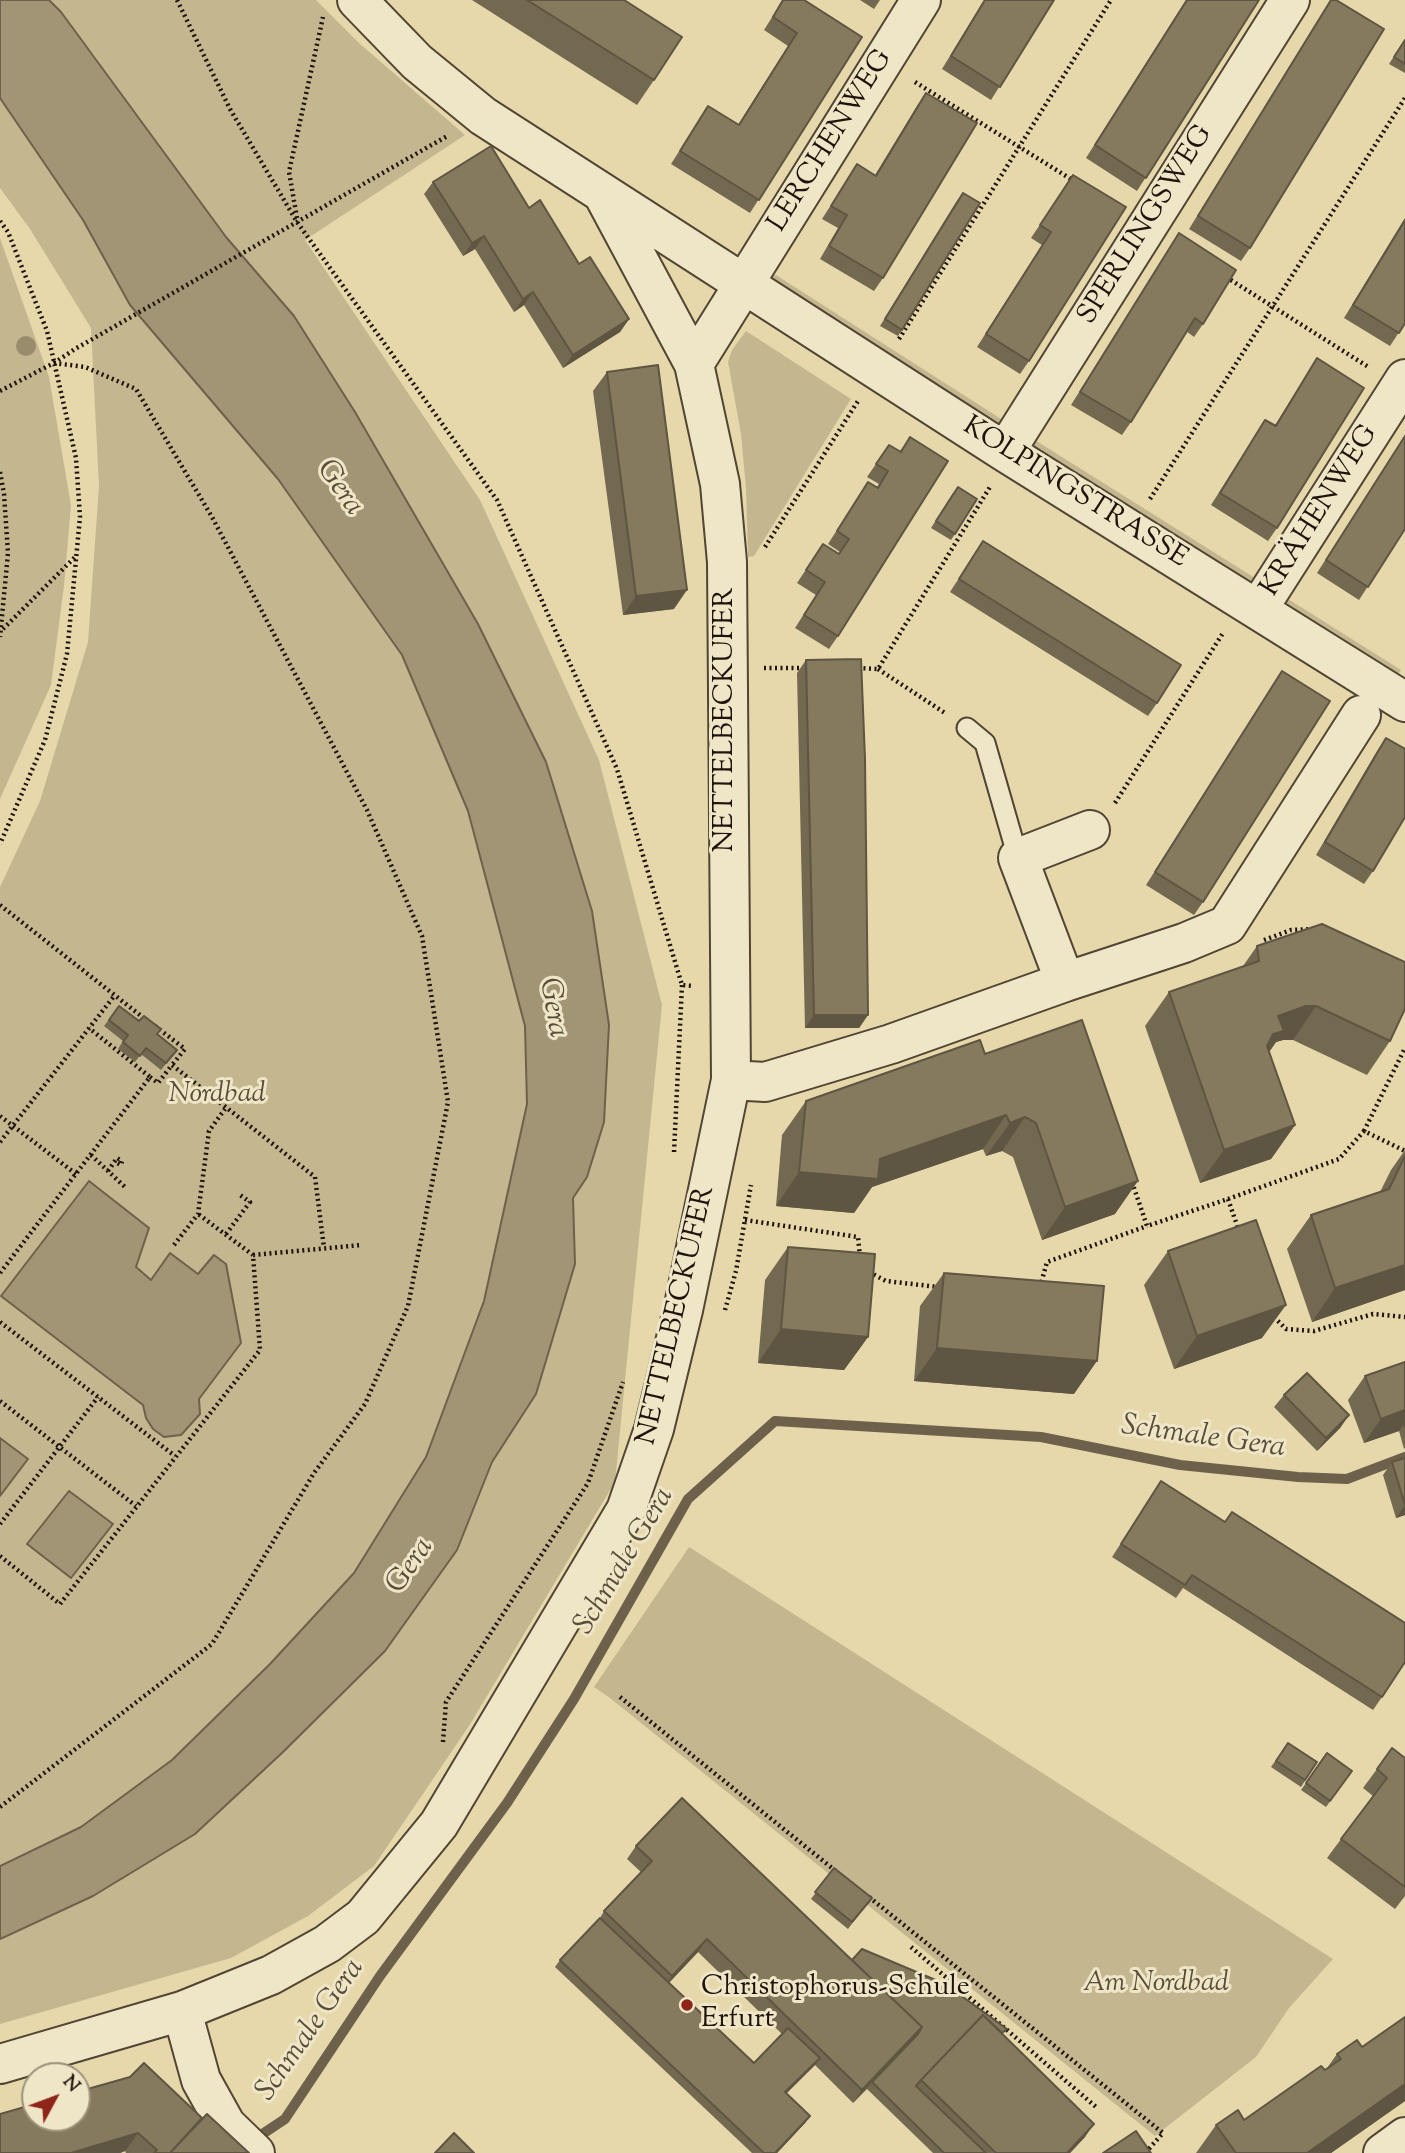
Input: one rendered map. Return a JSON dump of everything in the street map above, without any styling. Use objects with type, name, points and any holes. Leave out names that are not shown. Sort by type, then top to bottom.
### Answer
[{"type":"street","name":"LERCHENWEG","points":[[744,284],[921,0]]},
{"type":"street","name":"SPERLINGSWEG","points":[[1007,454],[1290,0]]},
{"type":"street","name":"NETTELBECKUFER","points":[[340,7],[417,62],[483,116],[744,284]]},
{"type":"street","name":"NETTELBECKUFER","points":[[0,2064],[182,2011],[271,1975],[327,1944],[363,1917],[439,1824],[626,1510],[654,1429],[683,1310],[731,1080],[727,562],[720,484],[694,364],[603,194]]},
{"type":"street","name":"KOLPINGSTRASSE","points":[[744,284],[886,358],[1007,454],[1405,702]]},
{"type":"street","points":[[694,364],[744,284]]},
{"type":"street","name":"KRÄHENWEG","points":[[1251,604],[1402,383]]},
{"type":"street","points":[[731,1080],[765,1082],[891,1044],[1184,943],[1227,925],[1361,715]]},
{"type":"street","points":[[1065,982],[1018,858],[1090,831]]},
{"type":"street","points":[[182,2011],[201,2080],[226,2125],[255,2153]]},
{"type":"street","points":[[1383,2153],[1405,2137]]},
{"type":"lane","points":[[967,727],[985,743],[1018,858]]},
{"type":"path","points":[[177,0],[230,109],[297,222],[497,500],[617,769],[682,985],[674,1158]]},
{"type":"path","points":[[764,549],[1020,148],[1111,0]]},
{"type":"path","points":[[297,222],[289,172],[340,7]]},
{"type":"path","points":[[883,61],[1077,183]]},
{"type":"path","points":[[1147,504],[1405,98]]},
{"type":"path","points":[[0,391],[54,363],[483,116]]},
{"type":"path","points":[[0,221],[8,232],[47,331],[76,458],[80,517],[67,654],[45,740],[0,844]]},
{"type":"path","points":[[1215,271],[1402,383]]},
{"type":"path","points":[[0,1807],[212,1644],[314,1473],[365,1405],[408,1306],[449,1102],[422,936],[367,810],[212,517],[136,389],[85,367],[54,363]]},
{"type":"path","points":[[878,668],[1007,454]]},
{"type":"path","points":[[0,472],[8,553],[0,638]]},
{"type":"path","points":[[2,630],[76,556]]},
{"type":"path","points":[[1090,831],[1104,822],[1251,604]]},
{"type":"path","points":[[759,668],[812,668]]},
{"type":"path","points":[[852,668],[878,668],[967,727]]},
{"type":"path","points":[[0,905],[185,1049],[158,1083],[89,1028]]},
{"type":"path","points":[[1254,943],[1291,930],[1320,930]]},
{"type":"path","points":[[682,985],[729,989]]},
{"type":"path","points":[[0,1142],[115,995]]},
{"type":"path","points":[[1037,1298],[1047,1262],[1339,1159],[1364,1130],[1405,1048]]},
{"type":"path","points":[[172,1065],[315,1177],[324,1248]]},
{"type":"path","points":[[0,1273],[150,1077]]},
{"type":"path","points":[[174,1245],[198,1214],[209,1131],[225,1109]]},
{"type":"path","points":[[0,1116],[76,1174]]},
{"type":"path","points":[[1364,1130],[1405,1151]]},
{"type":"path","points":[[91,1155],[126,1188]]},
{"type":"path","points":[[108,1171],[117,1158],[122,1161],[121,1165],[117,1163],[119,1160]]},
{"type":"path","points":[[1129,1175],[1147,1226]]},
{"type":"path","points":[[226,1234],[250,1202],[240,1195]]},
{"type":"path","points":[[1228,1199],[1241,1237]]},
{"type":"path","points":[[703,1213],[858,1237],[861,1268],[886,1281],[941,1287]]},
{"type":"path","points":[[198,1214],[253,1255],[362,1245]]},
{"type":"path","points":[[0,1556],[60,1604],[260,1350],[253,1255]]},
{"type":"path","points":[[1268,1312],[1286,1329],[1314,1331],[1373,1314],[1405,1317]]},
{"type":"path","points":[[0,1322],[175,1457]]},
{"type":"path","points":[[443,1742],[446,1702],[588,1483],[626,1374]]},
{"type":"path","points":[[0,1524],[98,1397]]},
{"type":"path","points":[[0,1401],[136,1506]]},
{"type":"path","points":[[620,1697],[845,1877]]},
{"type":"path","points":[[866,1895],[1163,2133],[1147,2151]]},
{"type":"path","points":[[911,1947],[1096,2107]]},
{"type":"green space","points":[[49,0],[316,0],[359,43],[465,135],[305,240],[480,500],[599,760],[662,1005],[615,1482],[469,1726],[374,1866],[308,1916],[231,1958],[0,2024],[0,1939],[93,1896],[195,1834],[457,1550],[492,1462],[536,1394],[572,1220],[573,1198],[587,1177],[609,1025],[592,911],[546,762],[478,624],[355,412],[294,317],[226,237],[134,115],[94,55]]},
{"type":"green space","name":"Nordbad","points":[[0,98],[83,220],[130,305],[278,479],[402,655],[468,811],[525,1026],[527,1104],[484,1301],[426,1457],[354,1573],[270,1664],[172,1760],[81,1827],[0,1866],[0,887],[40,801],[88,642],[99,486],[91,328],[30,229],[0,188]]},
{"type":"green space","points":[[0,238],[49,377],[71,505],[51,685],[0,799]]},
{"type":"green space","points":[[776,275],[1009,424],[1000,428],[772,284],[771,276]]},
{"type":"green space","points":[[746,331],[851,399],[754,556],[748,557],[741,434],[728,362],[732,350]]},
{"type":"green space","points":[[1030,437],[1263,583],[1252,587],[1032,448]]},
{"type":"green space","points":[[1285,597],[1401,670],[1397,676],[1289,609]]},
{"type":"green space","name":"Am Nordbad","points":[[689,1547],[1333,1959],[1289,2008],[1256,2057],[1155,2136],[594,1687]]},
{"type":"water","name":"Gera","points":[[0,0],[49,0],[61,12],[226,237],[294,316],[355,412],[478,624],[546,762],[592,911],[609,1025],[604,1122],[587,1177],[573,1198],[575,1264],[536,1394],[492,1462],[457,1550],[385,1651],[195,1834],[93,1896],[0,1939],[0,1866],[81,1827],[172,1760],[270,1664],[354,1573],[426,1457],[484,1301],[527,1104],[525,1026],[468,811],[402,655],[278,479],[130,305],[83,220],[0,98]]},
{"type":"water","points":[[89,1181],[149,1228],[136,1267],[151,1280],[170,1253],[198,1274],[214,1255],[226,1264],[241,1343],[199,1399],[200,1414],[181,1435],[164,1437],[153,1429],[146,1418],[143,1405],[1,1296]]},
{"type":"water","points":[[0,1438],[28,1459],[0,1496]]},
{"type":"water","points":[[69,1491],[113,1524],[71,1578],[27,1544]]},
{"type":"building","points":[[527,0],[624,0],[682,37],[654,80]]},
{"type":"building","points":[[783,0],[804,0],[862,37],[759,200],[680,151],[708,106],[739,125],[797,33],[773,17]]},
{"type":"building","points":[[985,0],[1054,0],[1000,87],[951,56]]},
{"type":"building","points":[[1187,0],[1259,0],[1146,178],[1095,145]]},
{"type":"building","points":[[1331,0],[1336,0],[1384,29],[1250,248],[1198,216]]},
{"type":"building","points":[[1405,40],[1405,64],[1394,57]]},
{"type":"building","points":[[926,93],[977,123],[883,278],[829,246],[847,215],[831,206],[857,164],[876,176]]},
{"type":"building","points":[[491,146],[529,208],[540,200],[579,264],[590,257],[629,319],[573,355],[533,292],[523,299],[484,236],[472,243],[433,182]]},
{"type":"building","points":[[1073,175],[1126,207],[1029,361],[986,334],[1051,232],[1040,225]]},
{"type":"building","points":[[963,193],[980,203],[902,330],[885,319]]},
{"type":"building","points":[[1405,220],[1405,323],[1399,333],[1353,305]]},
{"type":"building","points":[[1179,233],[1236,270],[1203,324],[1195,318],[1131,422],[1080,392]]},
{"type":"building","points":[[1317,358],[1364,388],[1277,528],[1220,493],[1265,420],[1276,426]]},
{"type":"building","points":[[658,365],[687,590],[636,596],[607,372]]},
{"type":"building","points":[[1405,436],[1405,529],[1368,587],[1326,560]]},
{"type":"building","points":[[910,437],[948,461],[838,636],[804,615],[825,582],[806,570],[823,544],[839,554],[849,539],[837,531],[868,482],[878,488],[888,471],[876,464],[889,445],[901,452]]},
{"type":"building","points":[[958,487],[977,499],[955,534],[936,521]]},
{"type":"building","points":[[983,541],[1181,665],[1157,703],[959,579]]},
{"type":"building","points":[[861,659],[868,1015],[814,1015],[806,660]]},
{"type":"building","points":[[1282,671],[1330,701],[1203,902],[1155,872]]},
{"type":"building","points":[[1386,738],[1405,749],[1405,817],[1373,871],[1325,842]]},
{"type":"building","points":[[1322,924],[1405,962],[1405,1009],[1390,1041],[1316,1006],[1306,1006],[1278,1016],[1284,1031],[1273,1034],[1267,1046],[1295,1125],[1224,1150],[1169,992],[1259,961],[1257,946]]},
{"type":"building","points":[[119,1006],[139,1021],[144,1016],[161,1029],[157,1034],[177,1050],[166,1063],[146,1048],[140,1056],[123,1042],[128,1035],[109,1020]]},
{"type":"building","points":[[1082,1020],[1138,1181],[1065,1207],[1036,1123],[1025,1117],[1010,1123],[1006,1115],[880,1159],[878,1179],[799,1172],[806,1101],[980,1040],[985,1054]]},
{"type":"building","points":[[1405,1156],[1405,1265],[1335,1288],[1311,1215],[1389,1189]]},
{"type":"building","points":[[1256,1220],[1286,1305],[1197,1336],[1168,1251]]},
{"type":"building","points":[[788,1247],[875,1254],[868,1337],[781,1329]]},
{"type":"building","points":[[944,1273],[1104,1286],[1097,1361],[937,1348]]},
{"type":"building","points":[[1405,1362],[1405,1410],[1381,1419],[1365,1376]]},
{"type":"building","points":[[1307,1373],[1349,1415],[1326,1438],[1284,1395]]},
{"type":"building","points":[[1405,1458],[1405,1505],[1392,1462]]},
{"type":"building","points":[[1161,1481],[1225,1522],[1232,1512],[1405,1623],[1405,1662],[1382,1697],[1192,1575],[1185,1585],[1121,1544]]},
{"type":"building","points":[[1288,1743],[1317,1762],[1305,1780],[1276,1761]]},
{"type":"building","points":[[1392,1748],[1405,1758],[1405,1887],[1341,1839],[1387,1778],[1377,1769]]},
{"type":"building","points":[[1327,1753],[1352,1771],[1330,1801],[1306,1783]]},
{"type":"building","points":[[682,1798],[922,2027],[862,2090],[707,1939],[672,1976],[604,1911],[652,1861],[636,1846]]},
{"type":"building","points":[[834,1868],[872,1898],[852,1922],[815,1892]]},
{"type":"building","points":[[600,1918],[754,2063],[788,2028],[820,2058],[785,2092],[810,2116],[775,2153],[764,2153],[560,1960]]},
{"type":"building","points":[[862,1949],[945,1984],[1007,2029],[1002,2033],[983,2015],[916,2086],[986,2153],[944,2153],[872,2082],[922,2027],[852,1960]]},
{"type":"building","points":[[983,2015],[1094,2124],[1067,2153],[996,2153],[921,2080]]},
{"type":"building","points":[[1405,2017],[1405,2084],[1307,2153],[1236,2153],[1216,2125],[1238,2110],[1244,2120],[1321,2066],[1325,2070],[1341,2059],[1337,2054],[1357,2040],[1362,2047]]},
{"type":"building","points":[[144,2063],[202,2118],[170,2153],[154,2153],[157,2150],[138,2133],[71,2153],[0,2153],[0,2114],[21,2108],[21,2132],[91,2132],[91,2088],[130,2077]]},
{"type":"building","points":[[207,2114],[249,2153],[170,2153]]},
{"type":"building","points":[[1136,2131],[1151,2153],[1103,2153]]},
{"type":"building","points":[[454,2133],[474,2153],[435,2153]]},
{"type":"waterway","name":"Schmale Gera","points":[[252,2141],[285,2119],[380,1976],[507,1803],[574,1699],[688,1499],[775,1421],[1041,1437],[1180,1465],[1298,1477],[1347,1479],[1405,1457]]},
{"type":"place","name":"Christophorus-Schule Erfurt","points":[[687,2005]]}]
